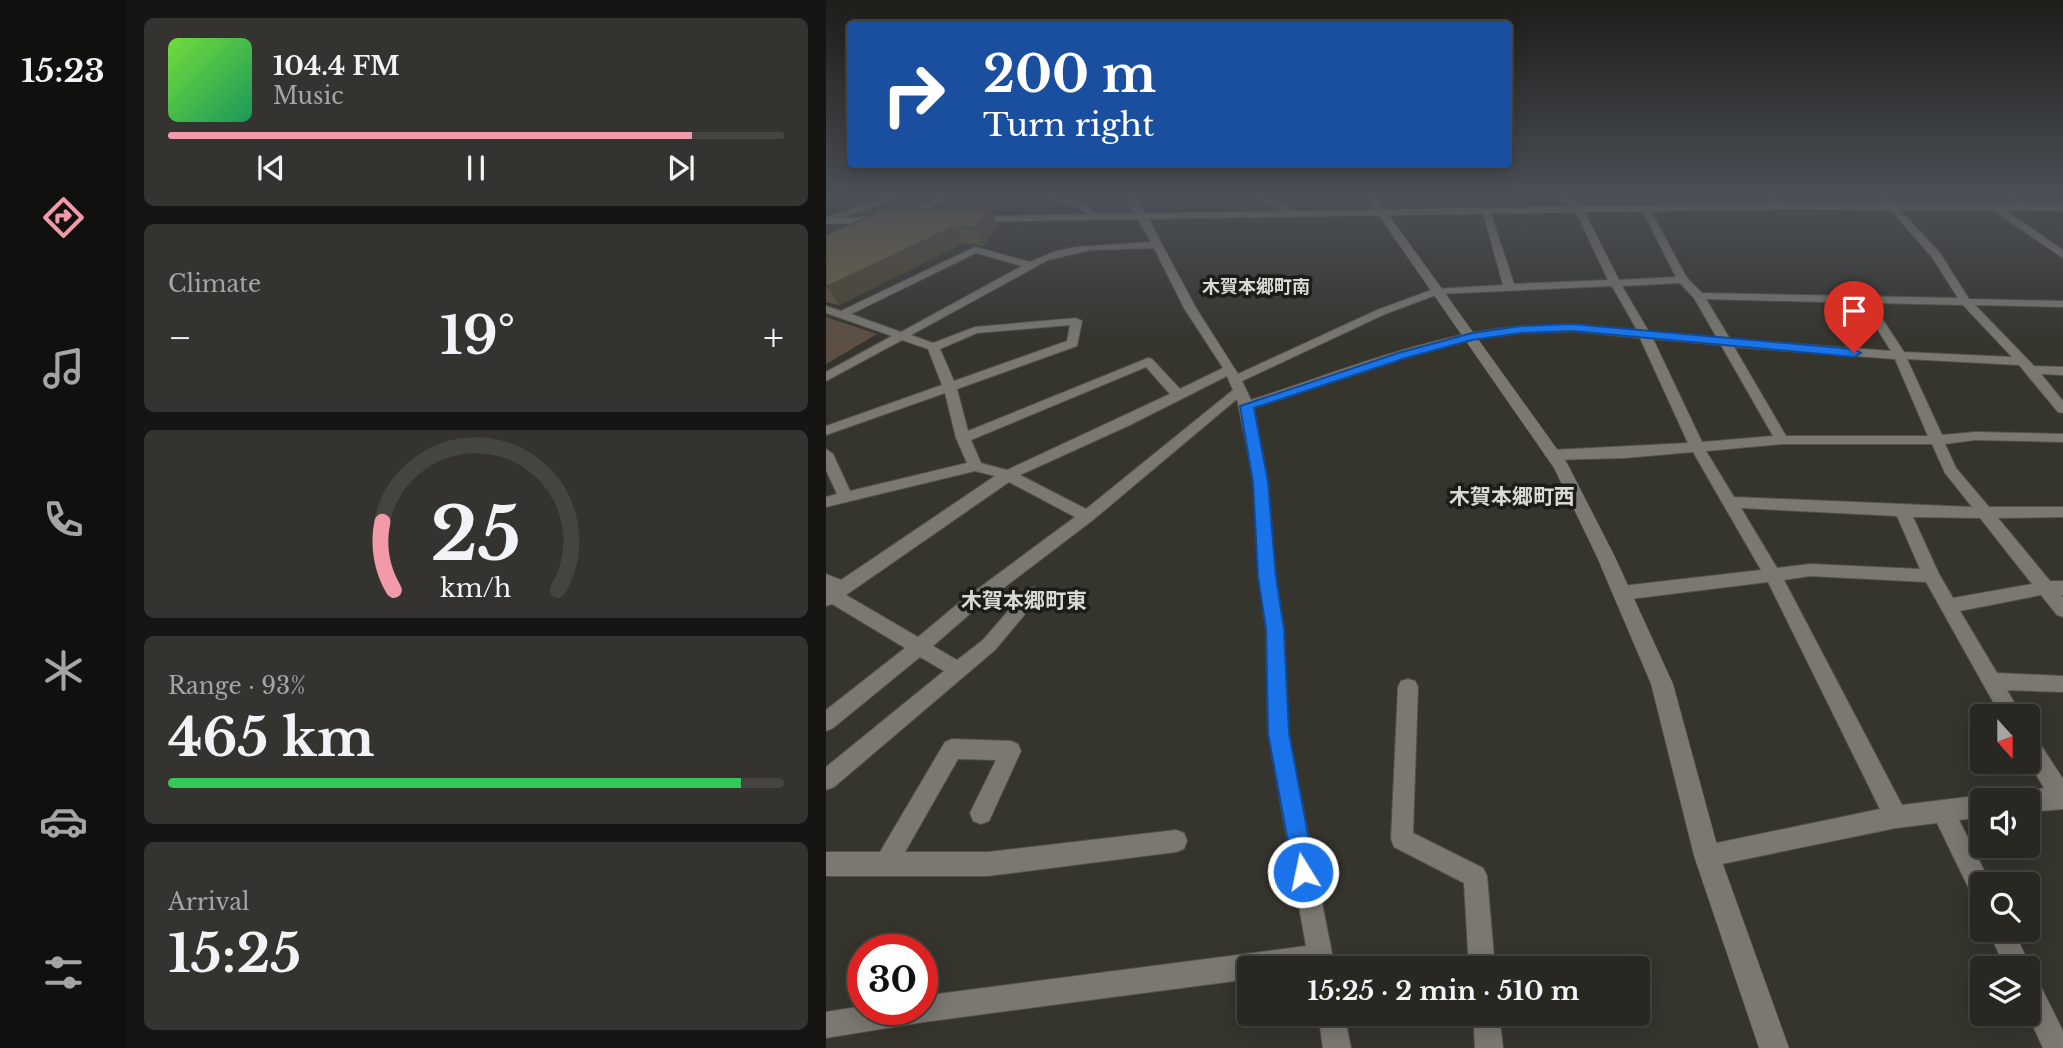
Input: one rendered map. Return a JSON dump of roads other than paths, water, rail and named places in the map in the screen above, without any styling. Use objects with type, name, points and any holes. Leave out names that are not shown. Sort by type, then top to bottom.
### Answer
[{"type":"street","points":[[826,377],[1046,256],[1062,251],[1141,246]]},
{"type":"street","points":[[1156,246],[1238,386],[1261,482],[1267,577],[1275,629],[1278,733],[1320,956]]},
{"type":"street","points":[[1405,246],[1472,336],[1561,467],[1622,593],[1662,684],[1707,856],[1774,1048]]},
{"type":"street","points":[[1496,246],[1509,286]]},
{"type":"street","points":[[1597,246],[1645,335],[1697,447],[1772,575],[1896,817]]},
{"type":"street","points":[[1666,246],[1684,280],[1699,296],[1782,440]]},
{"type":"street","points":[[1928,246],[1965,301],[2027,366],[2063,409]]},
{"type":"street","points":[[843,314],[975,250],[1031,265]]},
{"type":"street","points":[[826,722],[966,607],[1087,516],[1238,386],[1381,312],[1437,291],[1614,281],[1684,280]]},
{"type":"street","points":[[1699,296],[2063,304]]},
{"type":"street","points":[[1864,299],[1899,354],[1950,470],[1984,514],[2054,588],[2063,610]]},
{"type":"street","points":[[826,309],[933,346],[975,330],[1076,321],[1073,343],[826,430]]},
{"type":"street","points":[[958,670],[832,591],[1007,475],[1179,395],[1340,374],[1472,336],[1572,328],[1832,352],[1899,354],[2063,371]]},
{"type":"street","points":[[933,346],[950,387],[963,438],[975,466]]},
{"type":"street","points":[[963,438],[1149,362],[1164,382],[1179,395]]},
{"type":"street","points":[[1552,455],[1625,453],[1782,440],[1938,440],[1975,436],[2063,438]]},
{"type":"street","points":[[826,454],[845,496]]},
{"type":"street","points":[[826,502],[975,466],[1007,475],[1087,516]]},
{"type":"street","points":[[1730,502],[1903,512],[2063,512]]},
{"type":"street","points":[[1903,512],[1931,576],[2004,704]]},
{"type":"street","points":[[1622,593],[1810,570],[1931,576]]},
{"type":"street","points":[[1948,606],[2054,588]]},
{"type":"street","points":[[826,780],[989,645],[1033,594]]},
{"type":"street","points":[[1990,681],[2063,684]]},
{"type":"street","points":[[1408,687],[1402,839],[1475,876],[1481,956]]},
{"type":"street","points":[[886,864],[952,749],[1011,751],[981,813]]},
{"type":"street","points":[[2040,762],[2063,797],[2040,799]]},
{"type":"street","points":[[1707,856],[1896,817],[1970,808]]},
{"type":"street","points":[[1943,811],[1973,872]]},
{"type":"street","points":[[826,864],[988,864],[1176,841]]},
{"type":"street","points":[[938,1008],[1237,972]]},
{"type":"street","points":[[2040,1013],[2057,1048]]},
{"type":"street","points":[[826,1025],[847,1022]]},
{"type":"street","points":[[1334,1026],[1338,1048]]},
{"type":"street","points":[[1487,1026],[1489,1048]]},
{"type":"district","name":"木賀本郷町南","points":[[1256,287]]},
{"type":"district","name":"木賀本郷町西","points":[[1512,497]]},
{"type":"district","name":"木賀本郷町東","points":[[1024,601]]}]
